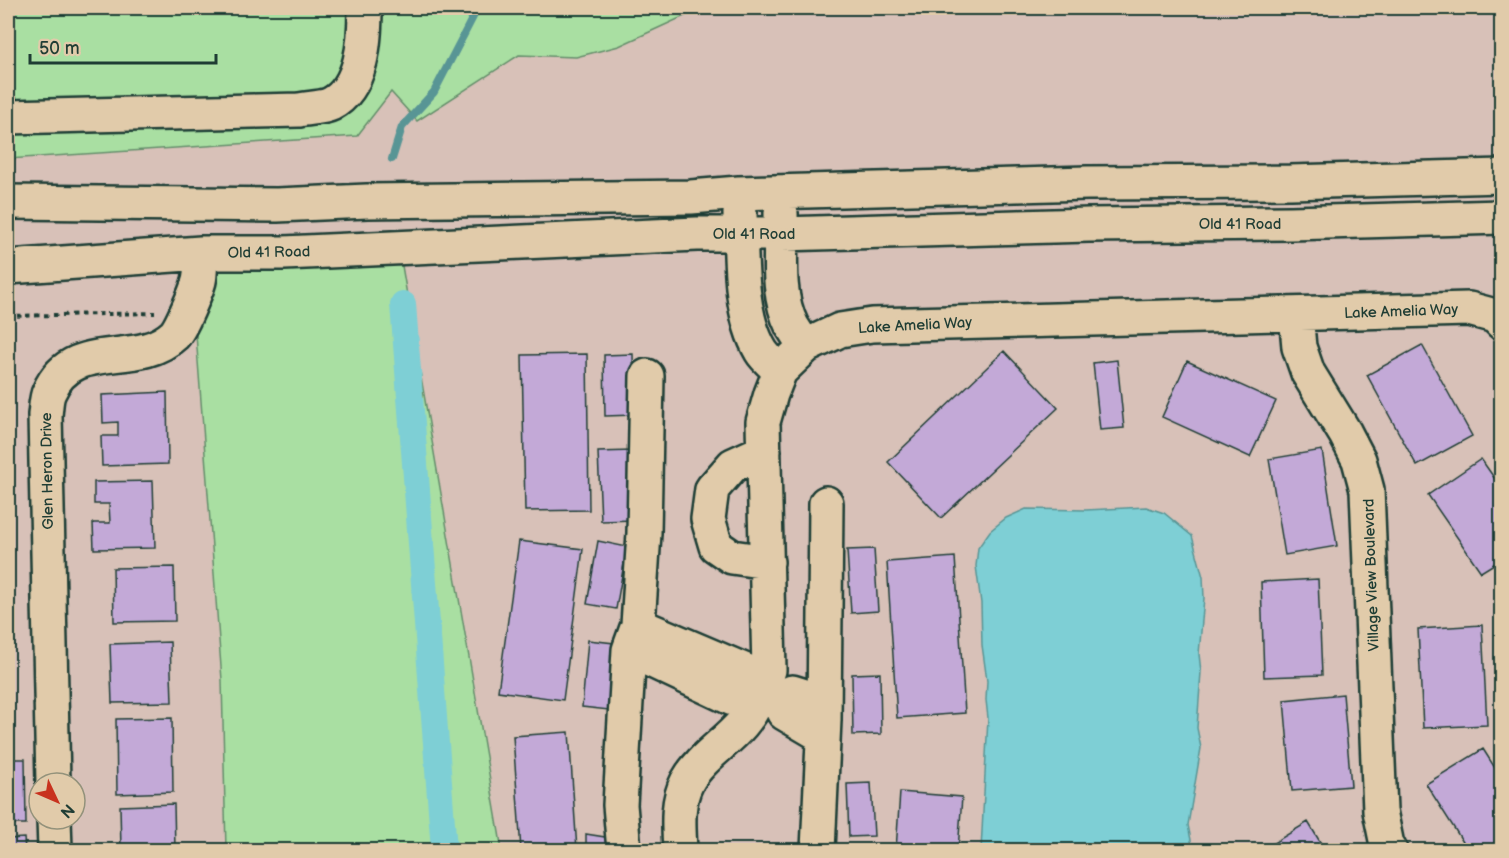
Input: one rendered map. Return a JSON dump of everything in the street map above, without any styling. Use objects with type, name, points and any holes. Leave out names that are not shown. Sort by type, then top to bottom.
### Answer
[{"type":"street","points":[[8,117],[299,110],[330,104],[349,89],[359,65],[365,31],[365,8]]},
{"type":"street","points":[[8,202],[277,205],[367,201],[691,197],[739,193],[1087,183],[1290,182],[1502,176]]},
{"type":"street","points":[[739,193],[748,321],[762,352],[780,371]]},
{"type":"street","points":[[780,193],[784,301],[792,326],[806,346]]},
{"type":"street","name":"Old 41 Road","points":[[8,267],[201,253],[284,253],[697,234],[782,234],[1089,225],[1291,224],[1502,217]]},
{"type":"street","name":"Glen Heron Drive","points":[[53,771],[45,415],[48,392],[60,374],[76,362],[88,357],[133,353],[153,348],[173,336],[183,323],[199,280],[201,253]]},
{"type":"street","name":"Lake Amelia Way","points":[[680,850],[679,809],[687,782],[705,760],[741,725],[764,695],[769,670],[763,422],[780,371],[806,346],[840,330],[872,325],[1468,309],[1495,316],[1502,322]]},
{"type":"street","name":"Village View Boulevard","points":[[1296,314],[1299,347],[1308,373],[1359,460],[1367,490],[1380,811],[1390,850]]},
{"type":"street","points":[[624,850],[620,806],[644,533],[647,376]]},
{"type":"street","points":[[764,451],[733,465],[712,489],[708,519],[716,546],[732,557],[767,562]]},
{"type":"street","points":[[818,850],[824,702],[826,503]]},
{"type":"street","points":[[633,638],[696,666],[733,699],[792,692],[824,702]]},
{"type":"street","points":[[764,695],[784,713],[823,736]]},
{"type":"street","points":[[54,831],[55,850]]},
{"type":"path","points":[[8,316],[186,313]]},
{"type":"green space","points":[[8,8],[702,8],[619,46],[576,57],[519,55],[417,121],[391,92],[357,136],[8,159]]},
{"type":"green space","points":[[401,260],[502,850],[226,850],[222,680],[191,268]]},
{"type":"water","points":[[1146,507],[1164,513],[1192,536],[1203,577],[1204,598],[1199,654],[1201,672],[1197,728],[1201,748],[1188,825],[1193,850],[981,850],[988,718],[981,603],[976,566],[978,548],[990,531],[1006,518],[1026,509],[1086,510]]},
{"type":"building","points":[[1422,345],[1472,436],[1417,466],[1367,375]]},
{"type":"building","points":[[1004,351],[1058,408],[941,518],[888,462]]},
{"type":"building","points":[[587,354],[589,510],[525,511],[522,355]]},
{"type":"building","points":[[633,354],[634,415],[605,416],[604,355]]},
{"type":"building","points":[[1117,360],[1124,428],[1100,430],[1093,363]]},
{"type":"building","points":[[1187,361],[1276,401],[1250,457],[1162,417]]},
{"type":"building","points":[[167,392],[168,464],[102,466],[101,436],[118,436],[118,422],[103,423],[102,395]]},
{"type":"building","points":[[1322,450],[1337,546],[1285,555],[1269,459]]},
{"type":"building","points":[[632,451],[635,520],[601,521],[598,452]]},
{"type":"building","points":[[1481,459],[1502,489],[1502,559],[1481,572],[1428,495]]},
{"type":"building","points":[[153,481],[155,548],[94,549],[93,523],[110,523],[109,504],[94,504],[94,482]]},
{"type":"building","points":[[519,541],[583,549],[563,700],[498,691]]},
{"type":"building","points":[[598,541],[627,547],[616,609],[587,604]]},
{"type":"building","points":[[874,549],[878,611],[851,613],[847,550]]},
{"type":"building","points":[[955,557],[965,713],[897,718],[887,562]]},
{"type":"building","points":[[174,567],[175,621],[114,622],[113,568]]},
{"type":"building","points":[[1318,579],[1322,675],[1264,677],[1261,582]]},
{"type":"building","points":[[1482,625],[1487,725],[1423,728],[1418,629]]},
{"type":"building","points":[[588,640],[614,643],[609,710],[582,707]]},
{"type":"building","points":[[170,642],[172,702],[112,703],[110,644]]},
{"type":"building","points":[[880,673],[881,734],[853,735],[852,674]]},
{"type":"building","points":[[1343,694],[1351,786],[1292,791],[1284,700]]},
{"type":"building","points":[[172,718],[173,792],[117,794],[116,719]]},
{"type":"building","points":[[569,732],[577,850],[521,850],[513,736]]},
{"type":"building","points":[[1483,749],[1502,779],[1502,850],[1468,850],[1426,784]]},
{"type":"building","points":[[8,759],[25,759],[26,824],[8,824]]},
{"type":"building","points":[[871,783],[874,836],[849,837],[847,784]]},
{"type":"building","points":[[900,792],[962,797],[958,850],[896,850]]},
{"type":"building","points":[[174,804],[175,850],[121,850],[120,806]]},
{"type":"building","points":[[1308,822],[1325,850],[1262,850]]},
{"type":"building","points":[[586,834],[611,838],[611,850],[586,850]]},
{"type":"building","points":[[24,838],[25,850],[8,850],[8,839]]},
{"type":"waterway","points":[[392,159],[402,127],[434,92],[476,8]]},
{"type":"waterway","points":[[403,304],[444,850]]}]
